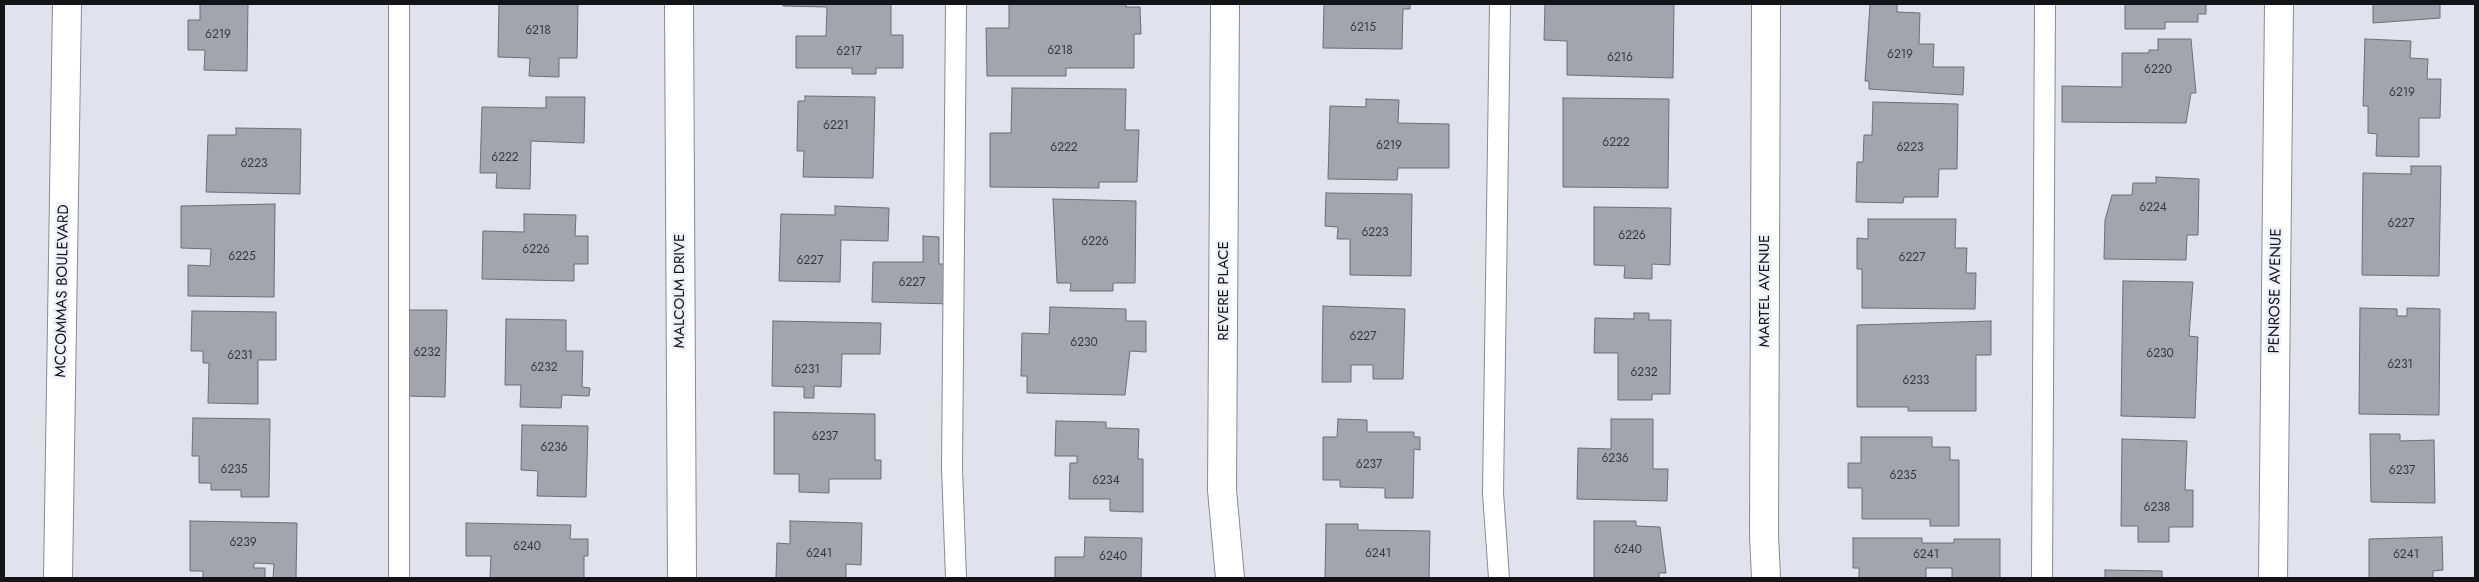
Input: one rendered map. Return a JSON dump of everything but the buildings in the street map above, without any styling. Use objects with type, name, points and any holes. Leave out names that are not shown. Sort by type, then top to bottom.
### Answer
[{"type":"street","name":"MCCOMMAS BOULEVARD","points":[[58,578],[67,4]]},
{"type":"street","name":"MALCOLM DRIVE","points":[[679,4],[682,578]]},
{"type":"street","name":"REVERE PLACE","points":[[1225,4],[1222,490],[1230,578]]},
{"type":"street","name":"MARTEL AVENUE","points":[[1766,4],[1764,505],[1766,578]]},
{"type":"street","name":"PENROSE AVENUE","points":[[2274,578],[2279,4]]},
{"type":"lane","points":[[399,578],[400,4]]},
{"type":"lane","points":[[956,4],[952,468],[956,578]]},
{"type":"lane","points":[[1499,578],[1493,493],[1500,4]]},
{"type":"lane","points":[[2042,578],[2045,4]]}]
